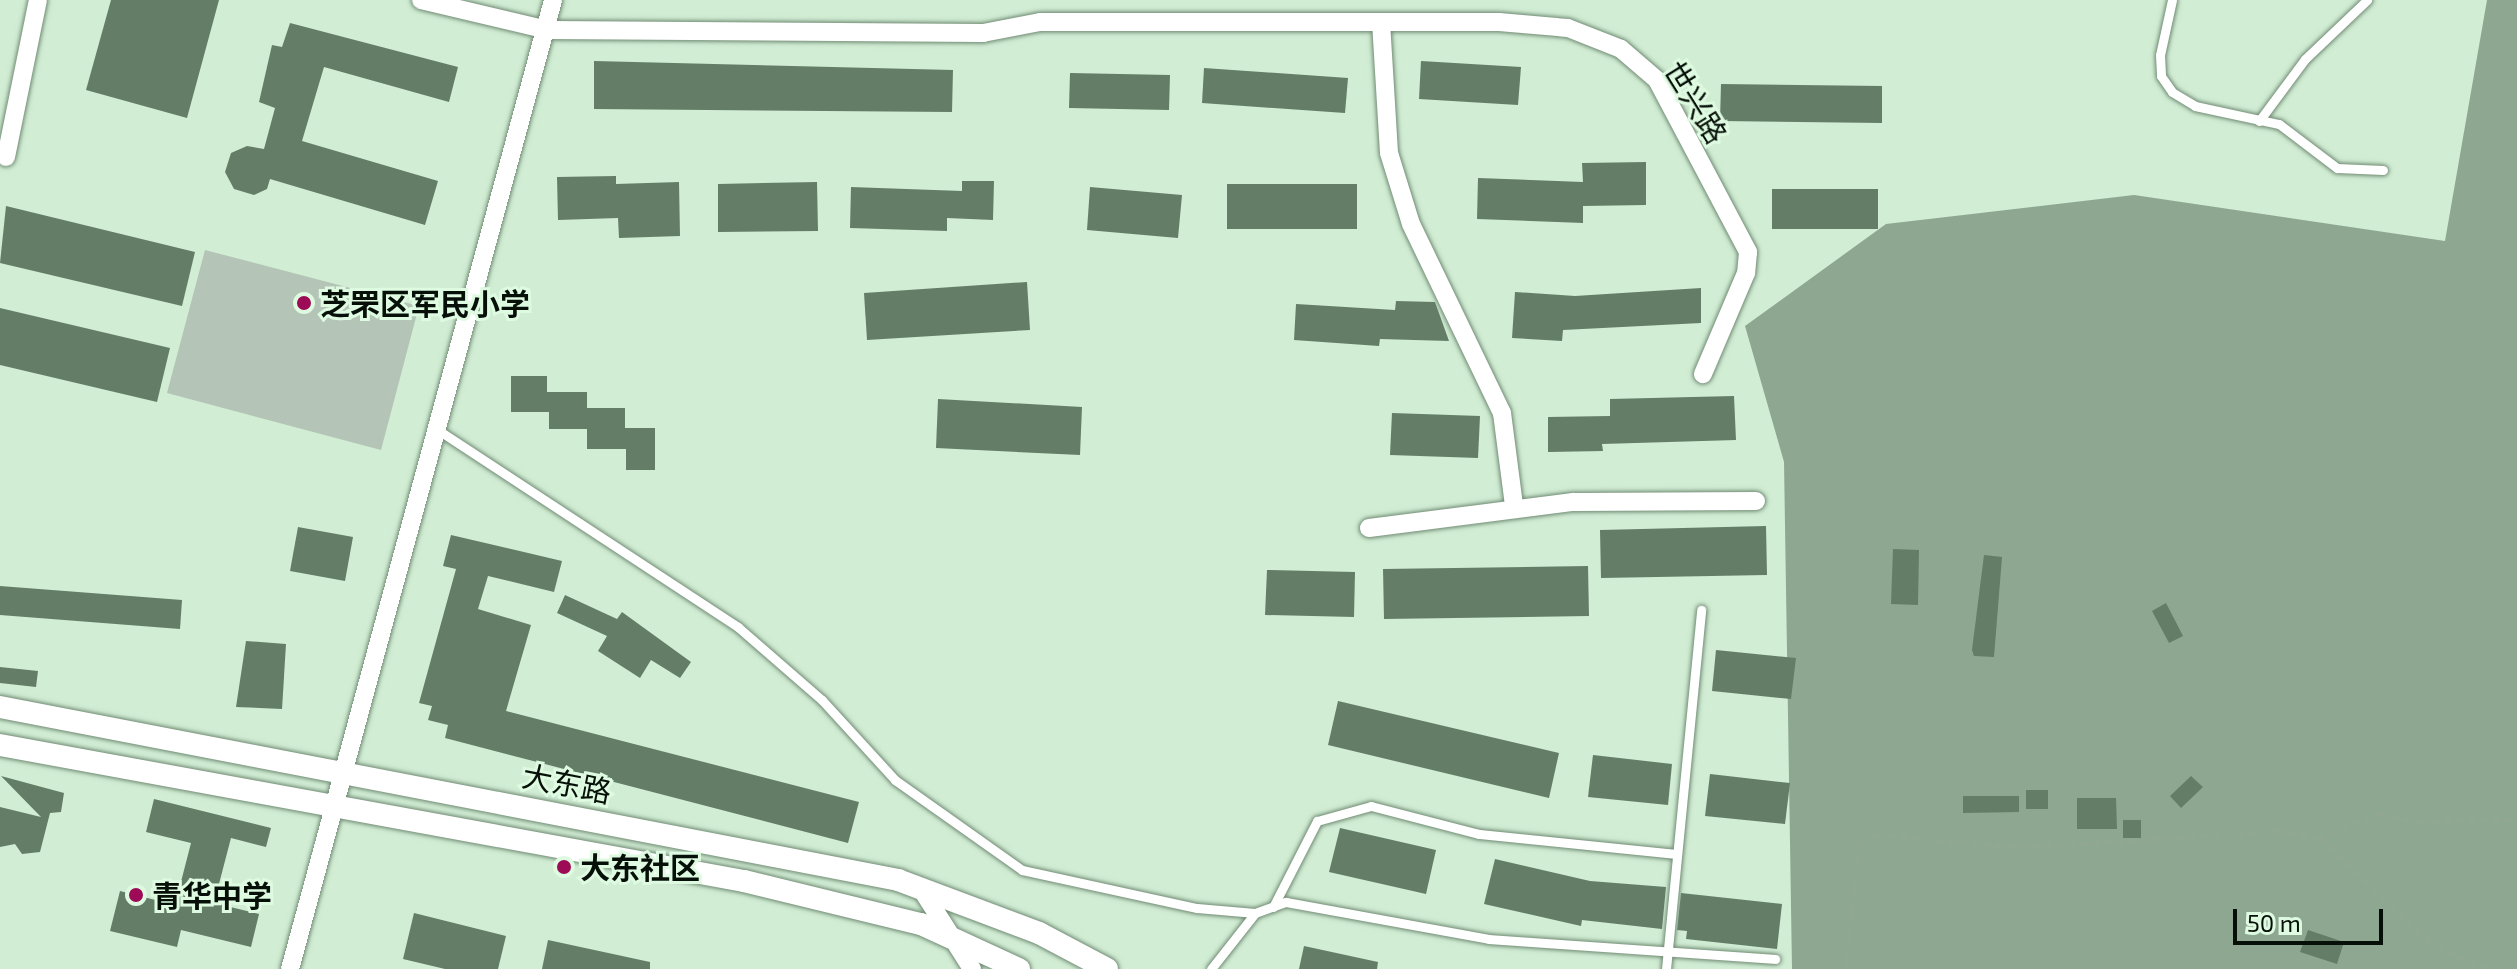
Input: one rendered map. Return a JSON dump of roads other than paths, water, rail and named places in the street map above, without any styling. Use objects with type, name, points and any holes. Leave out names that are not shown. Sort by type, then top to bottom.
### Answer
[{"type":"street","points":[[6,157],[38,0]]},
{"type":"street","name":"世兴路","points":[[421,0],[548,30],[983,33],[1040,22],[1381,22],[1568,28],[1621,49],[1657,80],[1748,252],[1746,273],[1703,374]]},
{"type":"street","points":[[290,969],[548,30],[553,0]]},
{"type":"street","points":[[1381,22],[1389,153],[1411,224],[1502,413],[1514,506]]},
{"type":"street","points":[[1369,528],[1514,506],[1756,501]]},
{"type":"street","name":"大东路","points":[[0,707],[723,844],[920,887],[1039,933],[1107,969]]},
{"type":"street","points":[[0,745],[744,881],[921,924],[1019,969]]},
{"type":"street","points":[[920,887],[946,935],[972,969]]},
{"type":"lane","points":[[2172,0],[2160,55],[2161,76],[2172,92],[2195,106],[2279,124],[2337,168],[2383,170]]},
{"type":"lane","points":[[2259,121],[2305,59],[2367,0]]},
{"type":"lane","points":[[438,430],[738,627],[822,700],[895,780],[1022,870],[1197,908],[1255,913],[1286,902],[1489,939],[1775,959]]},
{"type":"lane","points":[[1666,969],[1701,610]]},
{"type":"lane","points":[[1273,907],[1317,821],[1371,806],[1479,834],[1677,854]]},
{"type":"lane","points":[[1211,969],[1255,913]]},
{"type":"place","name":"芝罘区军民小学","points":[[304,303]]},
{"type":"place","name":"大东社区","points":[[564,867]]},
{"type":"place","name":"青华中学","points":[[136,895]]}]
